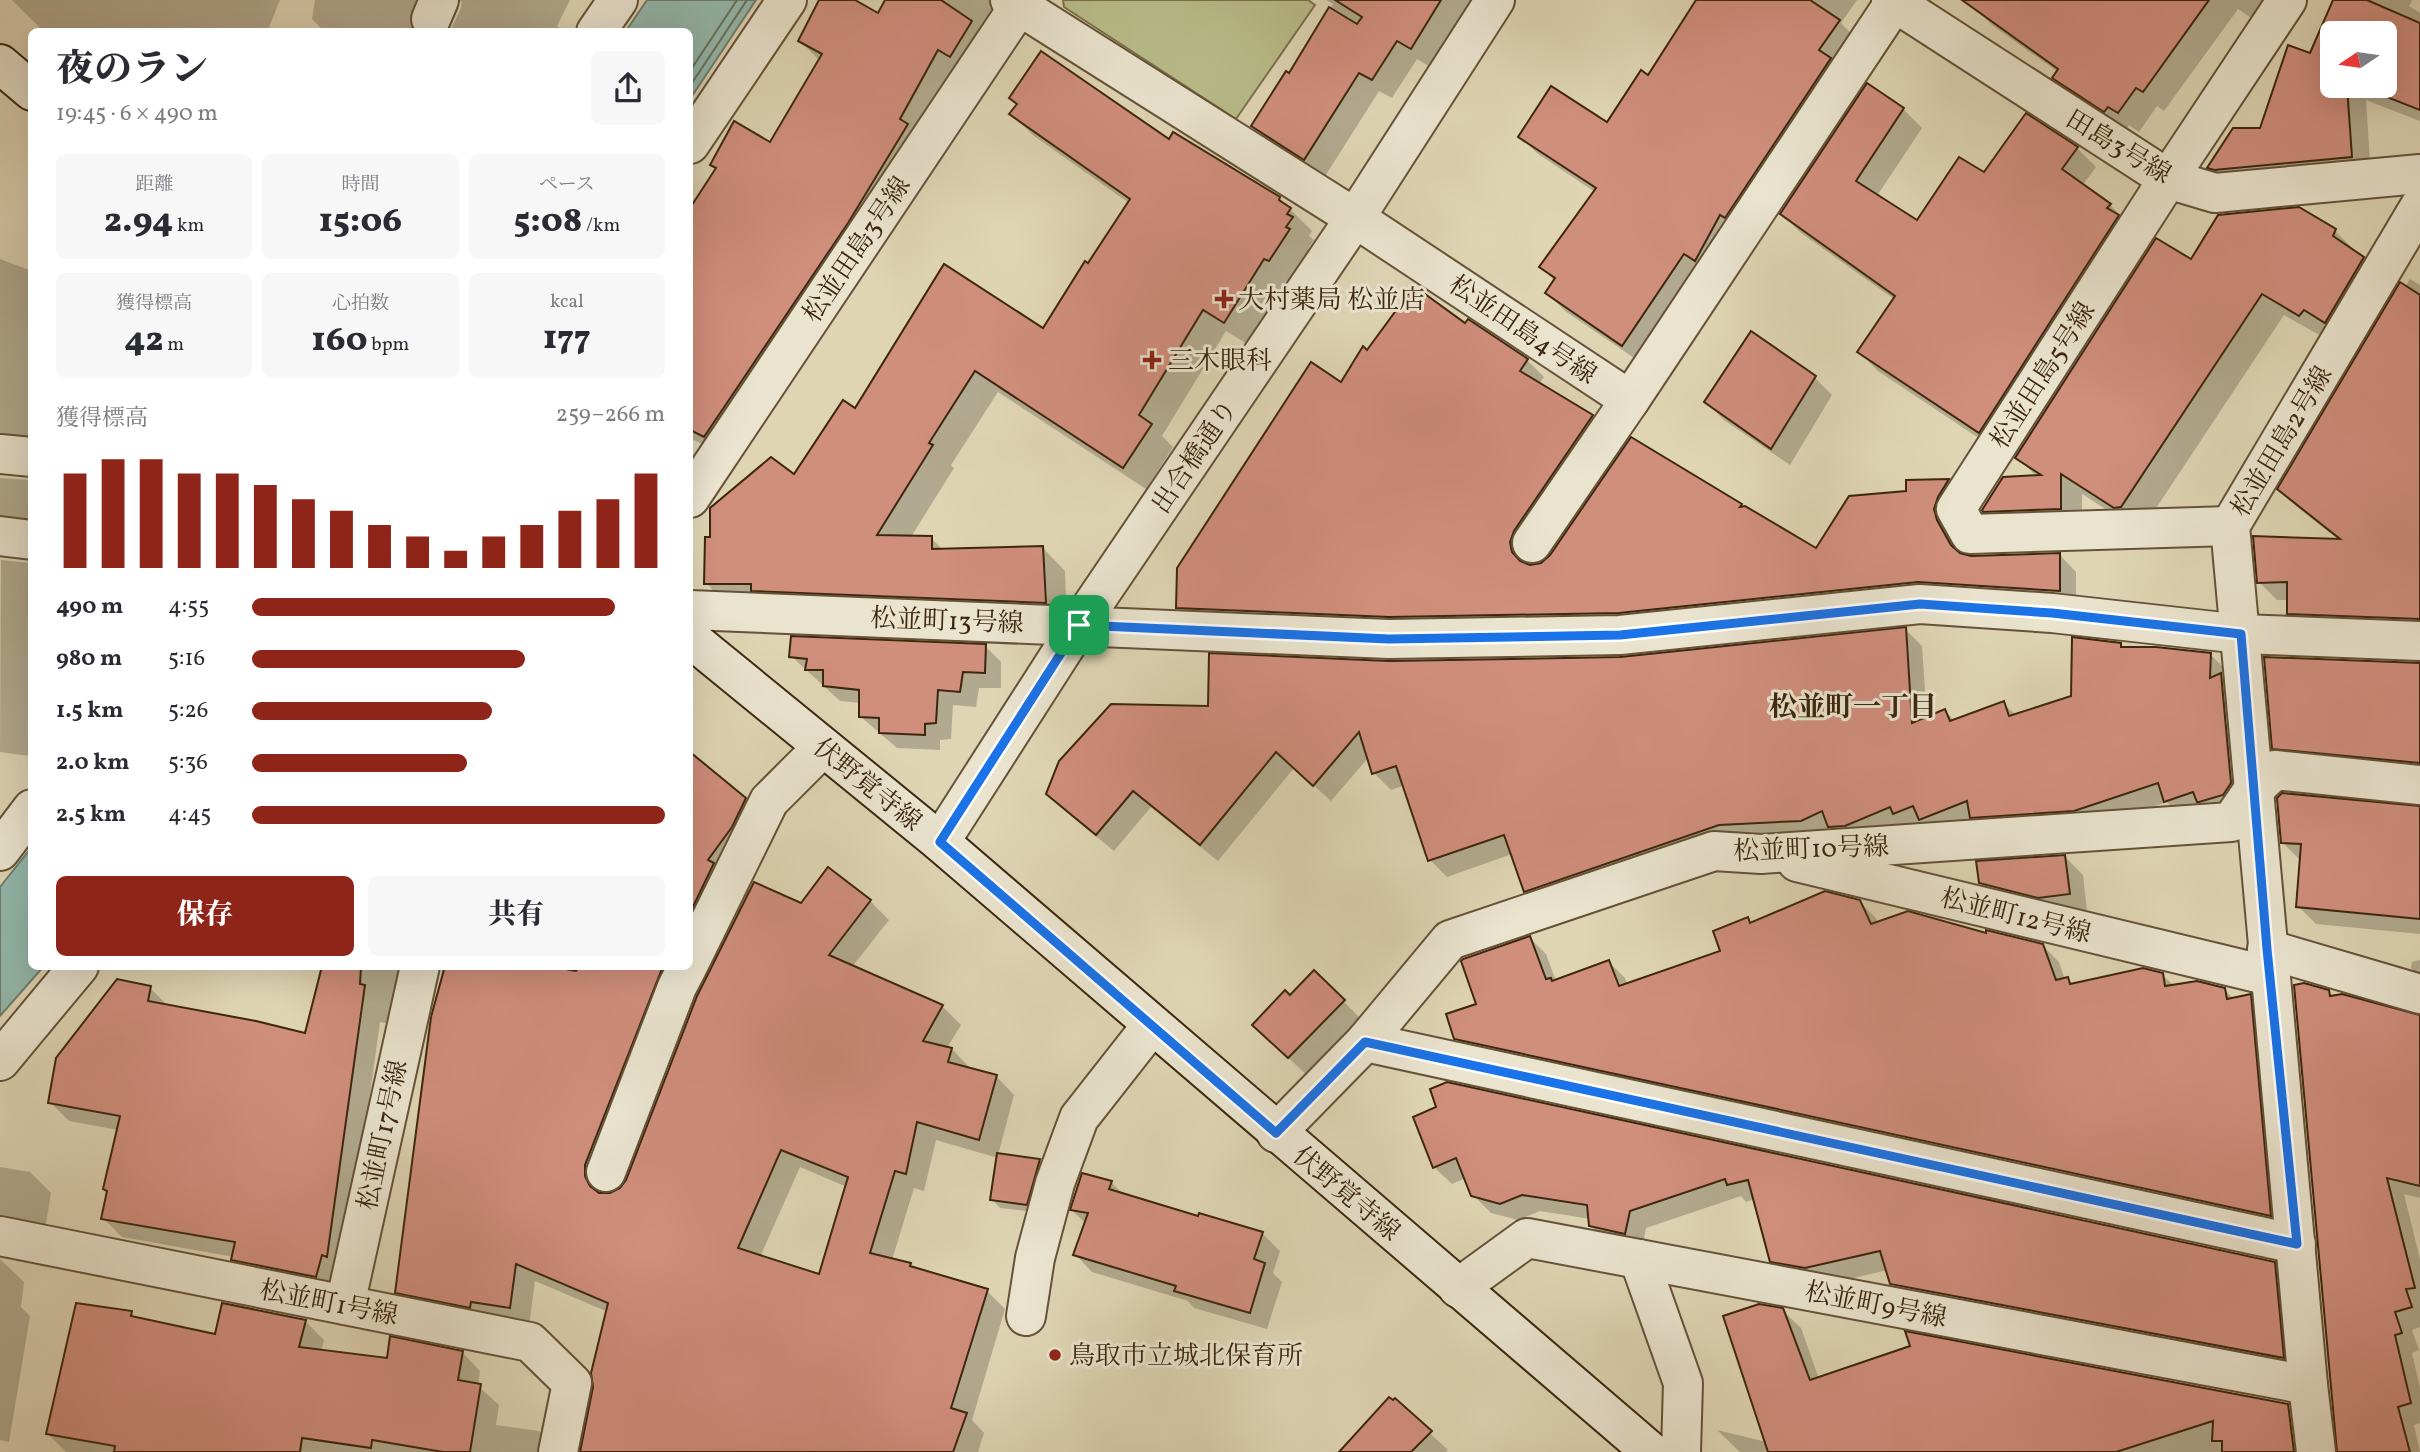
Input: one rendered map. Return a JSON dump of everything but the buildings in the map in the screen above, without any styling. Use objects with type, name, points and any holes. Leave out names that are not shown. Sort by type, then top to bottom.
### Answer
[{"type":"street","points":[[599,28],[618,0]]},
{"type":"street","points":[[693,140],[787,0]]},
{"type":"street","name":"出合橋通り","points":[[940,842],[1079,625],[1355,218],[1495,0]]},
{"type":"street","name":"松並田島5号線","points":[[2230,526],[1970,534],[1956,509],[2168,179],[2287,0]]},
{"type":"street","points":[[1532,543],[1894,1]]},
{"type":"street","name":"田島3号線","points":[[1894,1],[2168,179],[2215,193],[2420,174]]},
{"type":"street","name":"松並田島4号線","points":[[1018,2],[1355,218],[1630,400]]},
{"type":"street","name":"松並田島3号線","points":[[693,493],[1018,2]]},
{"type":"street","points":[[0,64],[28,88]]},
{"type":"street","name":"松並田島2号線","points":[[2316,1452],[2230,526],[2420,206]]},
{"type":"street","points":[[0,454],[28,457]]},
{"type":"street","points":[[0,536],[28,540]]},
{"type":"street","name":"松並町13号線","points":[[693,610],[1389,639],[1620,635],[1920,604],[2052,613],[2241,634],[2420,641]]},
{"type":"street","name":"伏野覚寺線","points":[[693,640],[940,842],[1651,1452]]},
{"type":"street","points":[[693,956],[769,802],[823,747]]},
{"type":"street","name":"松並町10号線","points":[[1276,1133],[1365,1042],[1450,940],[1714,851],[1761,854],[2231,822],[2253,790],[2275,770],[2420,785]]},
{"type":"street","points":[[0,851],[28,814]]},
{"type":"street","name":"松並町12号線","points":[[1761,854],[2269,963]]},
{"type":"street","points":[[2269,963],[2420,994]]},
{"type":"street","points":[[0,1061],[76,970]]},
{"type":"street","name":"松並町17号線","points":[[345,1305],[419,970]]},
{"type":"street","points":[[606,1172],[686,970]]},
{"type":"street","points":[[1026,1316],[1035,1258],[1055,1183],[1079,1118],[1152,1025]]},
{"type":"street","points":[[1365,1042],[2297,1244]]},
{"type":"street","name":"松並町1号線","points":[[0,1237],[530,1342],[572,1383],[558,1452]]},
{"type":"street","name":"松並町9号線","points":[[1458,1288],[1527,1238],[2308,1385]]},
{"type":"street","points":[[1639,1259],[1683,1383],[1681,1452]]},
{"type":"green space","points":[[1063,0],[1308,0],[1315,5],[1236,119],[1064,7]]},
{"type":"water","points":[[647,0],[756,0],[693,94],[693,28],[628,28]]},
{"type":"water","points":[[28,852],[28,970],[40,970],[0,1016],[0,887]]},
{"type":"place","name":"大村薬局 松並店","points":[[1224,299]]},
{"type":"place","name":"三木眼科","points":[[1152,360]]},
{"type":"place","name":"鳥取市立城北保育所","points":[[1055,1355]]},
{"type":"district","name":"松並町一丁目","points":[[1853,706]]},
{"type":"route","points":[[1920,604],[2052,613],[2241,634],[2267,949],[2297,1244],[1365,1042],[1276,1133],[940,842],[1079,625],[1389,639],[1620,635],[1920,604]]}]
